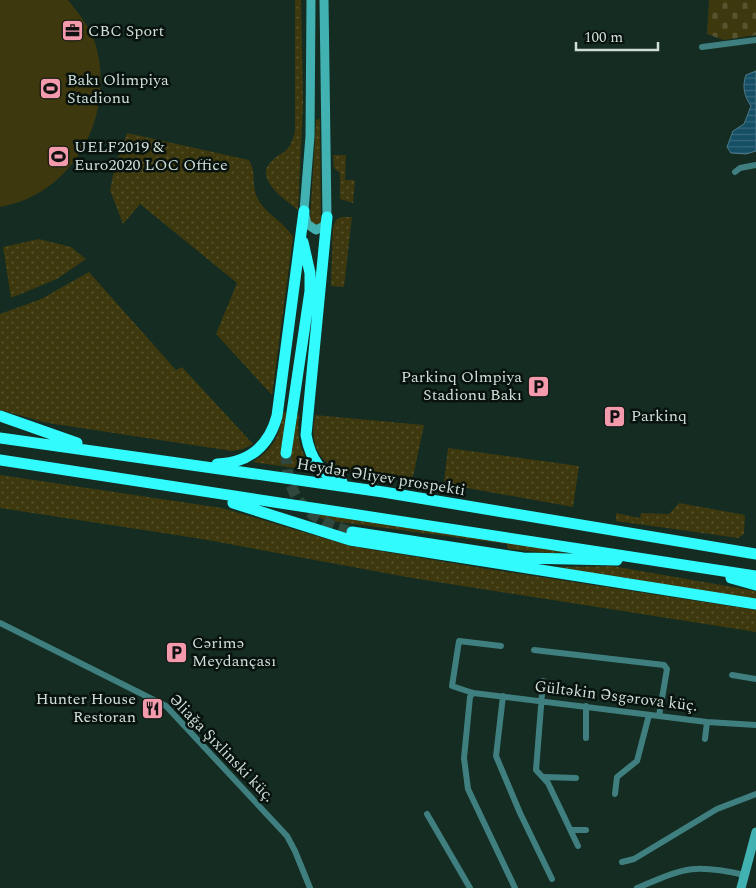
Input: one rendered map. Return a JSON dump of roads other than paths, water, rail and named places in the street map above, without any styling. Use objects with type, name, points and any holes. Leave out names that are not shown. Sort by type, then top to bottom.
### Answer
[{"type":"highway","points":[[174,463],[232,463],[254,454],[267,441],[274,430],[304,211]]},
{"type":"highway","points":[[327,217],[307,414],[308,444],[314,461],[328,476],[383,492]]},
{"type":"highway","points":[[286,453],[310,290],[309,265],[302,235]]},
{"type":"highway","points":[[0,416],[100,450]]},
{"type":"highway","points":[[0,431],[100,450]]},
{"type":"highway","name":"Heydər Əliyev prospekti","points":[[0,438],[100,450],[174,463],[383,492],[756,554]]},
{"type":"highway","points":[[0,460],[756,576]]},
{"type":"highway","points":[[166,486],[252,508],[350,540],[756,604]]},
{"type":"highway","points":[[352,532],[523,558],[680,564],[756,585]]},
{"type":"main road","points":[[311,0],[310,136],[304,211],[307,224],[313,230],[322,228],[327,217],[324,0]]},
{"type":"main road","points":[[741,888],[756,832]]},
{"type":"street","points":[[702,47],[756,40]]},
{"type":"street","points":[[735,172],[740,168],[756,165]]},
{"type":"street","name":"Əliağa Şıxlinski küç.","points":[[0,623],[166,706],[287,836],[310,888]]},
{"type":"street","name":"Gültəkin Əsgərova küç.","points":[[501,646],[461,640],[457,643],[451,684],[473,692],[707,722],[756,725]]},
{"type":"street","points":[[534,650],[664,665],[668,669],[660,716]]},
{"type":"street","points":[[732,675],[756,679]]},
{"type":"street","points":[[543,681],[535,765],[539,773],[545,777],[578,846]]},
{"type":"street","points":[[473,692],[470,697],[464,746],[468,789],[515,888]]},
{"type":"street","points":[[503,696],[496,756],[520,813],[552,879]]},
{"type":"street","points":[[586,706],[586,738]]},
{"type":"street","points":[[615,794],[617,777],[637,761],[649,715]]},
{"type":"street","points":[[706,740],[707,722]]},
{"type":"street","points":[[545,777],[576,778]]},
{"type":"street","points":[[622,862],[634,859],[717,809],[756,794]]},
{"type":"street","points":[[427,814],[470,888]]},
{"type":"street","points":[[571,830],[586,830]]},
{"type":"street","points":[[637,888],[684,869],[697,867],[709,867],[744,875]]},
{"type":"water","points":[[756,71],[756,151],[746,154],[731,153],[727,147],[733,131],[744,124],[751,106],[744,91],[746,75]]},
{"type":"tunnel","points":[[286,453],[290,483],[303,506],[324,521],[352,532]]},
{"type":"place","name":"CBC Sport","points":[[72,31]]},
{"type":"place","name":"Bakı Olimpiya Stadionu","points":[[51,89]]},
{"type":"place","name":"UELF2019 & Euro2020 LOC Office","points":[[58,156]]},
{"type":"place","name":"Parkinq Olmpiya Stadionu Bakı","points":[[538,386]]},
{"type":"place","name":"Parkinq","points":[[615,416]]},
{"type":"place","name":"Cərimə Meydançası","points":[[176,652]]},
{"type":"place","name":"Hunter House Restoran","points":[[152,708]]}]
